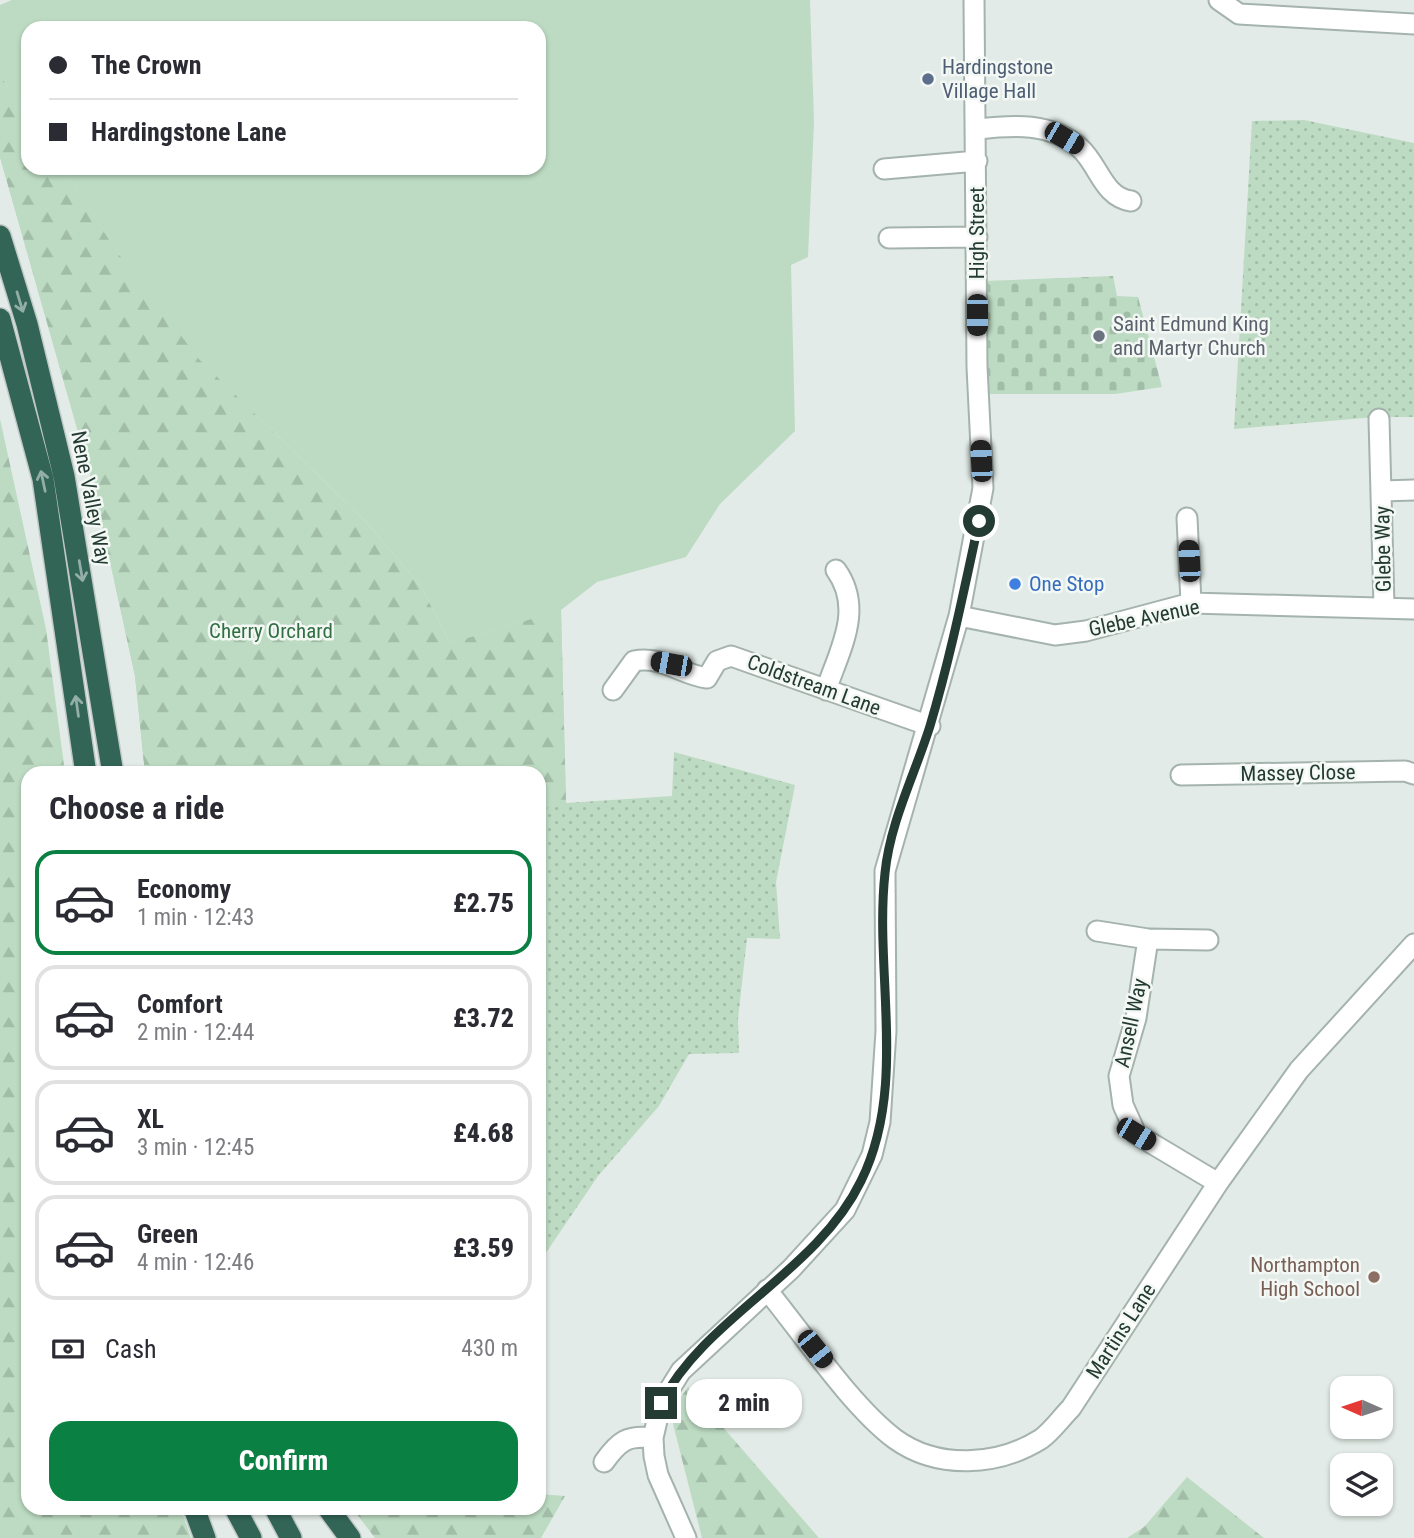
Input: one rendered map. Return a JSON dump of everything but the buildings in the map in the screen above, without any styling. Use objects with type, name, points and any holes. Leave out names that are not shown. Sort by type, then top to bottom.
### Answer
[{"type":"highway","name":"Nene Valley Way","points":[[0,236],[27,324],[64,476],[112,766]]},
{"type":"highway","name":"Nene Valley Way","points":[[0,319],[43,479],[85,766]]},
{"type":"highway","points":[[197,1515],[205,1538]]},
{"type":"highway","points":[[239,1515],[251,1538]]},
{"type":"highway","points":[[279,1515],[291,1538]]},
{"type":"highway","points":[[333,1515],[350,1538]]},
{"type":"street","name":"High Street","points":[[653,1438],[661,1403],[681,1371],[818,1242],[845,1210],[872,1155],[884,1091],[885,871],[898,821],[930,726],[959,616],[983,488],[977,368],[974,0]]},
{"type":"street","points":[[1219,0],[1239,14],[1414,23]]},
{"type":"street","points":[[977,129],[1015,125],[1048,129],[1080,147],[1104,184],[1120,199],[1131,201]]},
{"type":"street","points":[[884,169],[977,161]]},
{"type":"street","points":[[889,238],[977,237]]},
{"type":"street","name":"Glebe Way","points":[[1379,419],[1384,606]]},
{"type":"street","name":"Glebe Way","points":[[1382,491],[1414,490]]},
{"type":"street","points":[[1186,518],[1191,603]]},
{"type":"street","points":[[826,690],[848,629],[851,605],[848,586],[836,570]]},
{"type":"street","name":"Glebe Avenue","points":[[959,616],[1055,635],[1086,631],[1191,603],[1414,608]]},
{"type":"street","name":"Coldstream Lane","points":[[613,690],[626,668],[642,659],[671,664],[690,675],[707,678],[717,661],[731,656],[930,726]]},
{"type":"street","name":"Massey Close","points":[[1181,775],[1405,771],[1414,774]]},
{"type":"street","points":[[1097,931],[1148,939],[1208,940]]},
{"type":"street","name":"Ansell Way","points":[[1148,939],[1136,1018],[1119,1076],[1122,1105],[1136,1134],[1218,1183]]},
{"type":"street","name":"Martins Lane","points":[[767,1290],[862,1408],[897,1441],[940,1460],[979,1461],[1010,1454],[1043,1438],[1070,1408],[1218,1183],[1299,1070],[1414,944]]},
{"type":"street","points":[[604,1462],[620,1440],[635,1436],[653,1438],[659,1475],[686,1538]]},
{"type":"green space","points":[[12,0],[810,0],[814,122],[808,257],[791,265],[795,431],[720,504],[686,557],[597,582],[561,610],[450,643],[421,586],[367,523],[199,359],[118,253],[67,175],[546,175],[546,21],[21,21],[21,106],[0,75],[0,5]]},
{"type":"green space","name":"Cherry Orchard","points":[[0,75],[21,106],[21,175],[67,175],[118,253],[450,643],[561,610],[566,803],[672,796],[674,752],[795,785],[776,882],[780,939],[747,938],[738,1019],[739,1053],[689,1054],[659,1106],[598,1176],[546,1253],[546,766],[144,766],[135,676],[94,488],[0,157]]},
{"type":"green space","name":"Cherry Orchard","points":[[0,75],[21,106],[21,175],[67,175],[118,253],[199,359],[367,523],[421,586],[450,643],[561,610],[566,803],[546,809],[546,766],[144,766],[135,676],[94,488],[0,157]]},
{"type":"green space","points":[[1304,120],[1414,143],[1414,417],[1376,417],[1234,429],[1252,121]]},
{"type":"green space","points":[[1113,276],[1117,296],[1138,297],[1162,387],[1115,394],[987,394],[984,281]]},
{"type":"green space","points":[[0,419],[46,629],[64,766],[21,766],[21,1515],[183,1515],[191,1538],[0,1538]]},
{"type":"green space","points":[[688,1387],[819,1538],[702,1538],[670,1412]]},
{"type":"green space","points":[[1187,1477],[1264,1538],[1127,1538],[1144,1527]]},
{"type":"green space","points":[[546,1495],[565,1496],[541,1538],[375,1538],[358,1515],[546,1515]]},
{"type":"place","name":"Hardingstone Village Hall","points":[[928,79]]},
{"type":"place","name":"Saint Edmund King and Martyr Church","points":[[1099,336]]},
{"type":"place","name":"One Stop","points":[[1015,584]]},
{"type":"place","name":"Northampton High School","points":[[1374,1277]]},
{"type":"route","points":[[661,1403],[670,1385],[696,1355],[818,1242],[845,1210],[872,1155],[884,1091],[885,871],[890,846],[930,726],[959,616],[979,521]]}]
